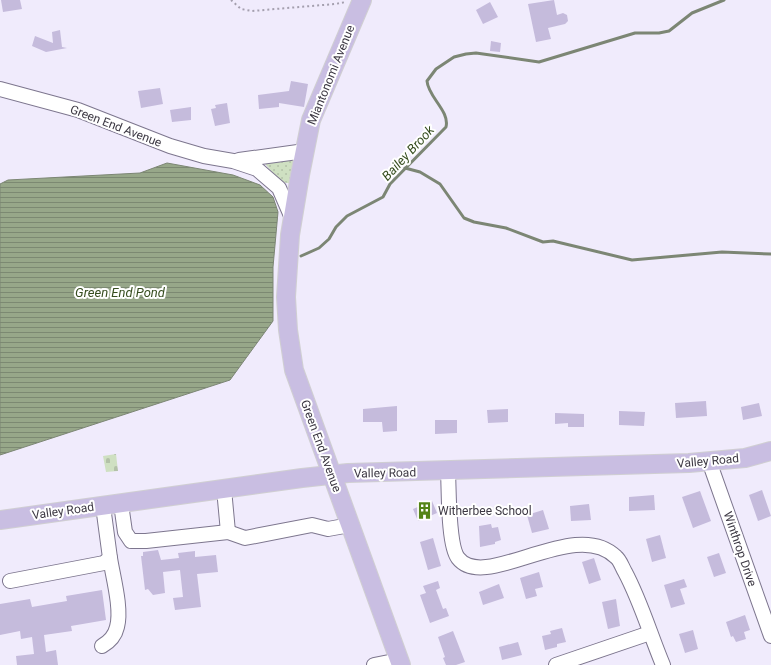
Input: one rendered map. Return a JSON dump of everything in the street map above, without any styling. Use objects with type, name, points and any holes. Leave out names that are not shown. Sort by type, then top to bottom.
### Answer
[{"type":"main road","name":"Miantonomi Avenue","points":[[305,151],[312,120],[321,94],[362,0]]},
{"type":"main road","name":"Green End Avenue","points":[[305,151],[292,218],[287,289],[288,330],[294,370],[400,662]]},
{"type":"main road","name":"Valley Road","points":[[0,520],[348,473],[602,467],[745,458],[771,451]]},
{"type":"street","name":"Green End Avenue","points":[[0,89],[78,110],[170,146],[204,156],[233,161],[257,169],[270,178],[279,188],[292,218]]},
{"type":"street","name":"Green End Avenue","points":[[233,161],[305,151]]},
{"type":"street","name":"Winthrop Drive","points":[[709,461],[771,636]]},
{"type":"street","points":[[448,471],[452,543],[457,558],[464,563],[475,567],[494,566],[574,543],[603,547],[617,557],[634,588],[650,633],[664,665]]},
{"type":"street","points":[[224,489],[228,532]]},
{"type":"street","points":[[121,504],[125,532],[131,541],[146,541],[228,532],[245,538],[312,525],[328,529],[350,525]]},
{"type":"street","points":[[102,646],[114,636],[119,617],[103,506]]},
{"type":"street","points":[[10,581],[104,563],[110,558]]},
{"type":"street","points":[[556,665],[650,633]]},
{"type":"street","points":[[374,665],[400,662]]},
{"type":"path","points":[[231,0],[241,9],[252,11],[335,4],[350,0]]},
{"type":"green space","points":[[295,156],[291,183],[280,180],[265,162]]},
{"type":"green space","points":[[116,454],[118,471],[106,472],[103,456]]},
{"type":"water","name":"Green End Pond","points":[[167,163],[233,175],[260,185],[273,197],[278,212],[273,267],[273,321],[230,380],[0,455],[0,184],[8,180],[140,173]]},
{"type":"building","points":[[1,0],[20,0],[22,9],[3,12]]},
{"type":"building","points":[[554,0],[557,15],[563,13],[567,15],[568,21],[565,24],[548,28],[551,39],[536,42],[528,4]]},
{"type":"building","points":[[490,2],[498,17],[483,24],[476,10]]},
{"type":"building","points":[[60,30],[62,47],[67,48],[46,52],[32,46],[35,36],[53,43],[52,32]]},
{"type":"building","points":[[491,41],[501,43],[500,52],[490,51]]},
{"type":"building","points":[[291,81],[308,84],[304,107],[279,103],[279,107],[259,109],[258,95],[289,91]]},
{"type":"building","points":[[160,88],[163,104],[141,108],[138,91]]},
{"type":"building","points":[[227,103],[230,123],[215,126],[211,109],[216,108],[215,105]]},
{"type":"building","points":[[191,107],[191,120],[172,122],[170,110]]},
{"type":"building","points":[[706,401],[707,416],[676,418],[675,403]]},
{"type":"building","points":[[759,403],[762,416],[743,420],[741,407]]},
{"type":"building","points":[[397,406],[397,431],[383,432],[382,422],[363,422],[363,409]]},
{"type":"building","points":[[508,409],[508,422],[488,423],[487,410]]},
{"type":"building","points":[[619,411],[645,412],[644,426],[619,425]]},
{"type":"building","points":[[555,413],[584,414],[584,427],[568,427],[568,423],[555,424]]},
{"type":"building","points":[[435,420],[457,420],[457,433],[435,434]]},
{"type":"building","points":[[762,490],[771,516],[758,521],[749,495]]},
{"type":"building","points":[[700,491],[711,521],[693,528],[682,497]]},
{"type":"building","points":[[654,495],[655,510],[629,511],[629,497]]},
{"type":"building","name":"Witherbee School","points":[[432,501],[437,513],[418,521],[413,509]]},
{"type":"building","points":[[589,504],[591,520],[571,521],[570,506]]},
{"type":"building","points":[[543,510],[549,529],[532,533],[527,515]]},
{"type":"building","points":[[491,524],[492,528],[498,527],[501,540],[495,542],[495,544],[480,547],[479,526]]},
{"type":"building","points":[[660,535],[666,558],[652,562],[646,539]]},
{"type":"building","points":[[433,538],[441,566],[428,570],[420,542]]},
{"type":"building","points":[[158,550],[161,560],[179,558],[178,553],[195,551],[195,557],[216,555],[218,572],[197,574],[201,607],[175,610],[173,598],[183,597],[180,570],[163,572],[165,593],[153,595],[148,589],[145,590],[141,556],[143,556],[143,552]]},
{"type":"building","points":[[719,553],[726,573],[714,577],[707,557]]},
{"type":"building","points":[[594,558],[601,580],[589,584],[582,562]]},
{"type":"building","points":[[539,572],[543,587],[535,589],[537,596],[526,599],[520,578]]},
{"type":"building","points":[[684,579],[687,587],[680,589],[685,604],[671,608],[664,585]]},
{"type":"building","points":[[438,581],[440,588],[436,590],[443,609],[446,608],[449,616],[430,623],[420,595],[426,593],[423,586]]},
{"type":"building","points":[[499,584],[504,598],[483,605],[479,592]]},
{"type":"building","points":[[102,590],[106,620],[71,626],[72,631],[44,635],[46,652],[56,650],[58,665],[17,665],[16,656],[34,654],[32,637],[21,639],[20,631],[0,635],[0,604],[30,599],[32,607],[67,601],[66,596]]},
{"type":"building","points":[[616,599],[620,626],[608,629],[602,602]]},
{"type":"building","points":[[745,615],[750,630],[744,632],[746,639],[736,642],[733,636],[731,637],[726,622]]},
{"type":"building","points":[[562,628],[566,642],[557,644],[557,647],[545,650],[542,636],[551,634],[550,631]]},
{"type":"building","points":[[693,630],[698,649],[685,653],[679,634]]},
{"type":"building","points":[[453,631],[465,662],[456,665],[446,665],[443,658],[445,657],[438,637]]},
{"type":"building","points":[[518,642],[522,655],[502,660],[499,647]]},
{"type":"waterway","name":"Bailey Brook","points":[[301,256],[319,248],[329,239],[336,227],[347,216],[383,197],[390,184],[446,127],[445,115],[431,93],[427,81],[436,69],[454,57],[476,53],[539,62],[635,33],[659,33],[669,31],[692,13],[724,0]]},
{"type":"waterway","points":[[405,168],[420,172],[440,184],[464,218],[474,222],[506,228],[543,242],[553,241],[632,260],[722,252],[771,254]]},
{"type":"place","name":"Witherbee School","points":[[425,511]]}]
